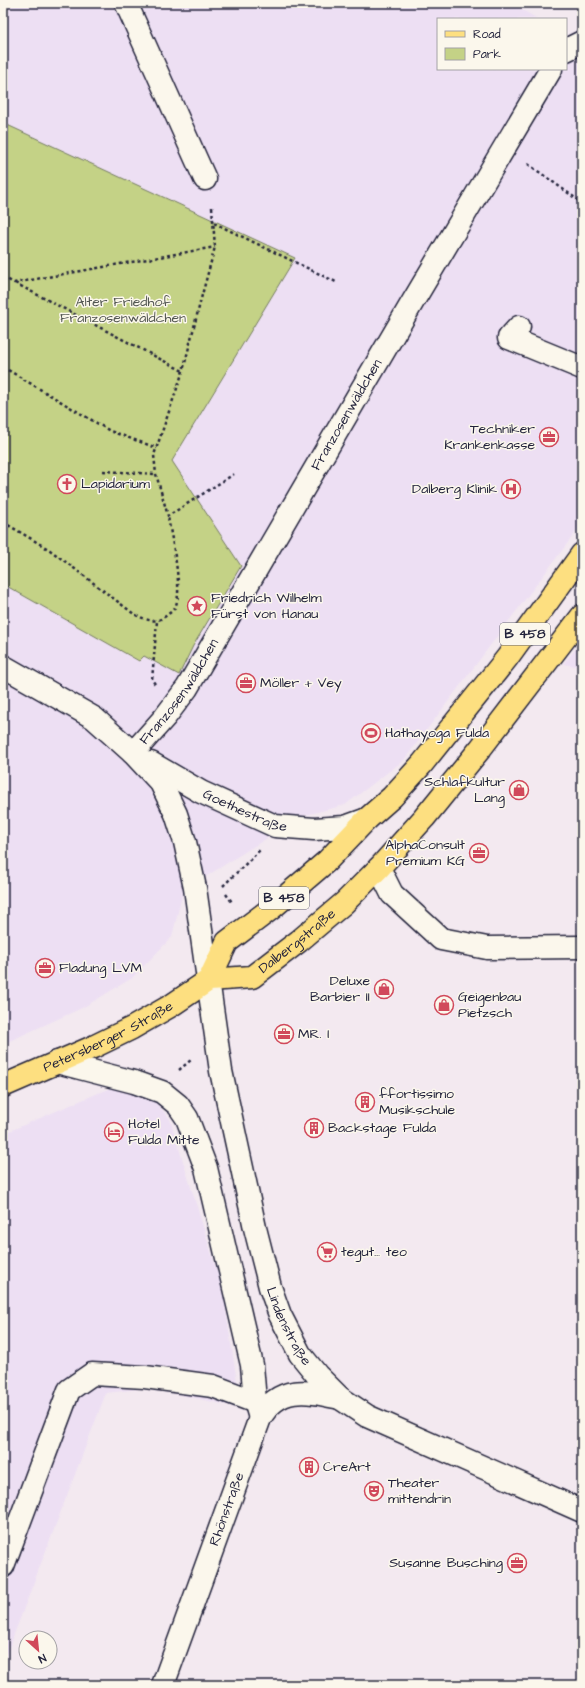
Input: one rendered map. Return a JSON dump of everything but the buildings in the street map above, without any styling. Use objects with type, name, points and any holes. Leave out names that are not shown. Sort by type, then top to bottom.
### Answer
[{"type":"main road","name":"B 458","points":[[209,980],[227,942],[272,908],[327,861],[367,819],[392,797],[422,764],[466,712],[582,554]]},
{"type":"main road","name":"Dalbergstraße","points":[[209,980],[252,977],[299,941],[344,903],[379,868],[424,818],[480,749],[582,616]]},
{"type":"main road","name":"Petersberger Straße","points":[[3,1086],[132,1028],[172,1005],[209,980]]},
{"type":"street","points":[[126,3],[205,179]]},
{"type":"street","points":[[567,50],[582,42]]},
{"type":"street","name":"Franzosenwäldchen","points":[[133,753],[172,709],[187,688],[412,303],[550,70]]},
{"type":"street","points":[[519,327],[508,338],[582,368]]},
{"type":"street","name":"Goethestraße","points":[[3,666],[94,718],[133,753],[162,783],[176,814],[185,842],[195,888],[209,980]]},
{"type":"street","name":"Goethestraße","points":[[133,753],[200,792],[275,826],[314,830],[345,827],[367,819]]},
{"type":"street","points":[[379,868],[392,894],[441,939],[487,948],[582,947]]},
{"type":"street","name":"Lindenstraße","points":[[209,980],[221,1071],[255,1228],[270,1287],[280,1315],[300,1354],[317,1375],[340,1398],[350,1407],[366,1416],[582,1511]]},
{"type":"street","points":[[56,1062],[134,1082],[162,1092],[178,1105],[187,1118],[206,1168],[252,1365],[260,1409]]},
{"type":"street","points":[[3,1566],[69,1390],[92,1374],[145,1377],[213,1386],[260,1409]]},
{"type":"street","points":[[260,1409],[276,1399],[299,1392],[340,1398]]},
{"type":"street","name":"Rhönstraße","points":[[163,1685],[260,1409]]},
{"type":"path","points":[[3,522],[50,550],[134,614],[146,620],[157,621],[166,616],[175,607],[178,594],[168,516],[156,474],[154,455],[183,371],[215,247],[214,222],[210,193],[205,179]]},
{"type":"path","points":[[552,180],[582,203]]},
{"type":"path","points":[[214,222],[338,283]]},
{"type":"path","points":[[14,283],[215,247]]},
{"type":"path","points":[[3,277],[183,371]]},
{"type":"path","points":[[3,367],[110,431],[156,448]]},
{"type":"path","points":[[103,471],[156,474]]},
{"type":"path","points":[[168,516],[234,474]]},
{"type":"path","points":[[157,621],[152,680],[172,709]]},
{"type":"path","points":[[221,888],[265,845]]},
{"type":"shaded area","points":[[3,3],[510,3],[536,18],[437,18],[437,70],[567,70],[567,39],[582,50],[582,524],[404,760],[345,805],[302,816],[183,891],[172,937],[132,978],[84,1007],[3,1044],[3,584],[138,661],[143,656],[179,674],[193,646],[241,566],[172,462],[295,258],[3,123]]},
{"type":"shaded area","points":[[582,641],[582,667],[563,664]]},
{"type":"shaded area","points":[[117,1085],[152,1098],[170,1119],[223,1291],[241,1408],[148,1388],[106,1393],[5,1658],[3,1657],[3,1134]]},
{"type":"green space","name":"Alter Friedhof Franzosenwäldchen","points":[[3,123],[295,258],[172,461],[241,566],[193,646],[179,675],[144,656],[139,661],[3,584]]},
{"type":"place","name":"Techniker Krankenkasse","points":[[549,437]]},
{"type":"place","name":"Lapidarium","points":[[67,484]]},
{"type":"place","name":"Dalberg Klinik","points":[[511,489]]},
{"type":"place","name":"Friedrich Wilhelm Fürst von Hanau","points":[[197,606]]},
{"type":"place","name":"Möller + Vey","points":[[246,683]]},
{"type":"place","name":"Hathayoga Fulda","points":[[371,733]]},
{"type":"place","name":"Schlafkultur Lang","points":[[519,790]]},
{"type":"place","name":"AlphaConsult Premium KG","points":[[479,853]]},
{"type":"place","name":"Fladung LVM","points":[[45,968]]},
{"type":"place","name":"Deluxe Barbier II","points":[[384,989]]},
{"type":"place","name":"Geigenbau Pietzsch","points":[[444,1005]]},
{"type":"place","name":"MR. I","points":[[284,1034]]},
{"type":"place","name":"ffortissimo Musikschule","points":[[365,1102]]},
{"type":"place","name":"Backstage Fulda","points":[[314,1128]]},
{"type":"place","name":"Hotel Fulda Mitte","points":[[114,1132]]},
{"type":"place","name":"tegut… teo","points":[[327,1252]]},
{"type":"place","name":"CreArt","points":[[309,1467]]},
{"type":"place","name":"Theater mittendrin","points":[[374,1491]]},
{"type":"place","name":"Susanne Busching","points":[[517,1563]]}]
